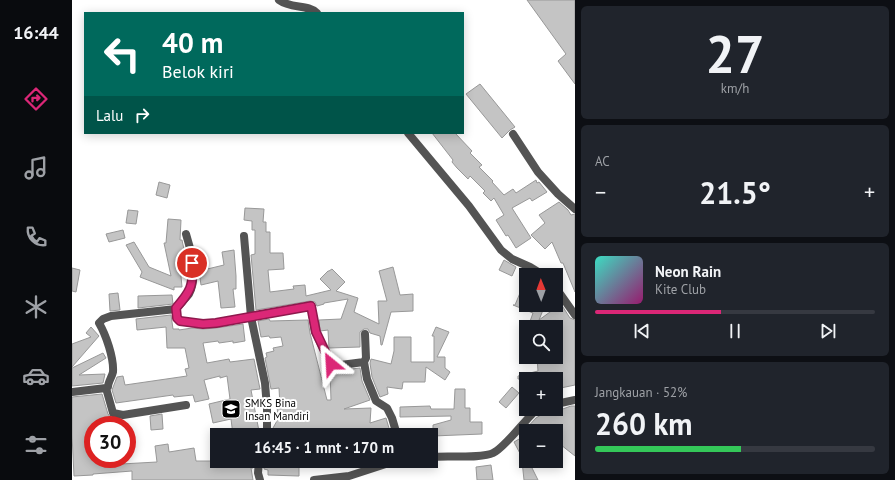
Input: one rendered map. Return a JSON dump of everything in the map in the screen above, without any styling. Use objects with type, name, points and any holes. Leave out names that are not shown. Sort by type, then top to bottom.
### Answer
[{"type":"street","points":[[278,0],[288,5],[311,9],[316,12]]},
{"type":"street","points":[[409,134],[469,206],[501,250],[512,259],[532,268]]},
{"type":"street","points":[[513,134],[538,172],[558,194],[575,209]]},
{"type":"street","points":[[186,234],[191,250],[193,281],[188,294],[176,308],[111,316],[103,319],[99,323],[108,346],[113,372],[106,388],[113,414],[123,415],[186,405]]},
{"type":"street","points":[[244,236],[251,317],[265,383],[267,428]]},
{"type":"street","points":[[563,298],[575,315]]},
{"type":"street","points":[[176,308],[177,318],[182,322],[203,324],[311,306],[316,332],[331,364],[333,366],[364,362]]},
{"type":"street","points":[[365,334],[366,355],[364,362],[367,379],[376,401],[387,408],[392,418],[394,428]]},
{"type":"street","points":[[72,392],[106,388]]},
{"type":"street","points":[[563,403],[575,400]]},
{"type":"street","points":[[438,457],[483,456],[493,453],[498,450],[530,416]]},
{"type":"street","points":[[258,468],[260,480]]},
{"type":"street","points":[[314,480],[349,476],[373,468]]},
{"type":"building","points":[[527,0],[575,0],[575,84],[558,61],[566,54]]},
{"type":"building","points":[[480,84],[515,127],[502,138],[466,94]]},
{"type":"building","points":[[433,134],[456,134],[472,151],[470,153],[482,165],[479,167],[504,195],[513,189],[516,193],[536,180],[537,183],[539,182],[547,192],[532,201],[530,198],[512,208],[531,238],[516,248],[496,220],[504,215],[494,198],[491,201],[483,193],[485,191],[470,176],[468,179],[457,168],[452,162],[453,160]]},
{"type":"building","points":[[159,182],[170,185],[167,198],[156,195]]},
{"type":"building","points":[[559,202],[571,215],[575,214],[575,292],[563,263],[561,263],[552,242],[545,249],[531,235],[545,223],[539,215]]},
{"type":"building","points":[[245,208],[264,209],[263,222],[266,222],[266,232],[270,232],[270,253],[283,253],[284,269],[268,270],[270,292],[294,289],[293,286],[305,285],[306,296],[331,290],[320,279],[332,269],[345,282],[336,291],[358,298],[354,312],[379,324],[378,301],[387,301],[379,271],[393,267],[400,295],[413,294],[413,311],[391,312],[382,345],[380,336],[370,333],[368,329],[364,329],[360,332],[360,347],[329,348],[328,330],[320,331],[319,320],[341,319],[348,299],[324,303],[317,306],[315,302],[310,301],[256,310],[251,255],[255,254],[255,230],[252,230],[252,221],[244,220]]},
{"type":"building","points":[[128,210],[138,211],[136,224],[126,223]]},
{"type":"building","points":[[168,219],[181,220],[180,240],[182,240],[185,254],[182,255],[184,266],[180,266],[182,287],[174,287],[174,290],[140,277],[142,272],[126,245],[134,242],[149,267],[171,276],[164,243],[166,243]]},
{"type":"building","points":[[123,230],[125,238],[109,242],[106,234]]},
{"type":"building","points":[[234,250],[236,289],[233,289],[235,307],[221,308],[218,281],[201,285],[199,271],[224,265],[222,252]]},
{"type":"building","points":[[504,260],[516,267],[512,276],[499,270]]},
{"type":"building","points":[[72,268],[80,270],[76,292],[72,291]]},
{"type":"building","points":[[118,293],[120,310],[110,311],[109,294]]},
{"type":"building","points":[[172,295],[173,304],[138,308],[138,296]]},
{"type":"building","points":[[519,295],[519,307],[513,305],[515,305]]},
{"type":"building","points":[[563,307],[570,318],[575,320],[575,385],[563,388],[563,372],[534,372],[538,371],[538,364],[563,364],[563,320],[539,320],[550,312],[563,312]]},
{"type":"building","points":[[530,312],[542,312],[539,320],[530,320],[533,313]]},
{"type":"building","points":[[171,315],[173,329],[179,330],[192,328],[216,328],[243,324],[245,341],[233,343],[233,341],[219,343],[218,341],[203,343],[207,363],[229,359],[230,362],[254,359],[260,389],[251,390],[258,428],[232,428],[231,419],[213,423],[209,404],[230,399],[227,376],[204,380],[209,399],[195,402],[193,395],[174,397],[173,395],[116,403],[112,390],[117,377],[123,376],[125,385],[187,376],[185,369],[189,368],[185,348],[167,348],[166,327],[137,330],[136,319]]},
{"type":"building","points":[[269,319],[270,321],[308,320],[327,400],[331,400],[330,370],[334,371],[360,368],[362,381],[370,400],[344,409],[371,408],[370,423],[386,418],[389,428],[273,428],[278,419],[277,406],[280,406],[279,388],[271,389],[265,358],[267,357],[266,353],[274,351],[273,348],[283,346],[281,337],[261,337],[258,321]]},
{"type":"building","points":[[91,327],[99,336],[72,367],[72,344],[91,337],[86,333]]},
{"type":"building","points":[[436,327],[449,332],[437,357],[445,357],[445,368],[450,372],[445,380],[426,367],[425,382],[403,382],[402,389],[387,387],[388,394],[380,397],[372,377],[370,363],[371,359],[391,364],[394,351],[394,337],[411,337],[411,362],[434,362],[434,336],[432,336]]},
{"type":"building","points":[[103,353],[106,358],[79,375],[105,374],[103,383],[72,386],[72,368]]},
{"type":"building","points":[[512,387],[519,393],[506,408],[499,402]]},
{"type":"building","points":[[455,389],[465,389],[465,408],[470,408],[470,422],[482,422],[482,434],[438,436],[438,428],[433,428],[433,425],[451,420],[451,416],[400,417],[400,407],[430,406],[431,409],[454,409]]},
{"type":"building","points":[[102,394],[110,416],[84,416],[84,468],[136,468],[136,463],[157,462],[155,446],[168,444],[169,452],[194,448],[196,461],[210,461],[210,468],[251,468],[253,480],[132,480],[132,471],[74,476],[72,397]]},
{"type":"building","points":[[575,406],[575,456],[563,447],[563,424],[530,424],[539,416],[563,416],[563,409]]},
{"type":"building","points":[[162,414],[163,429],[151,430],[150,416]]},
{"type":"building","points":[[519,439],[519,452],[514,442]]},
{"type":"building","points":[[491,465],[493,480],[477,480],[476,467]]},
{"type":"building","points":[[299,468],[299,476],[268,475],[268,470],[264,469]]},
{"type":"building","points":[[523,468],[532,468],[538,480],[524,480]]},
{"type":"place","name":"SMKS Bina Insan Mandiri","points":[[231,409]]},
{"type":"route","points":[[192,263],[193,281],[191,288],[176,308],[177,318],[180,321],[203,324],[216,323],[311,306],[312,320],[318,340],[331,364]]}]
